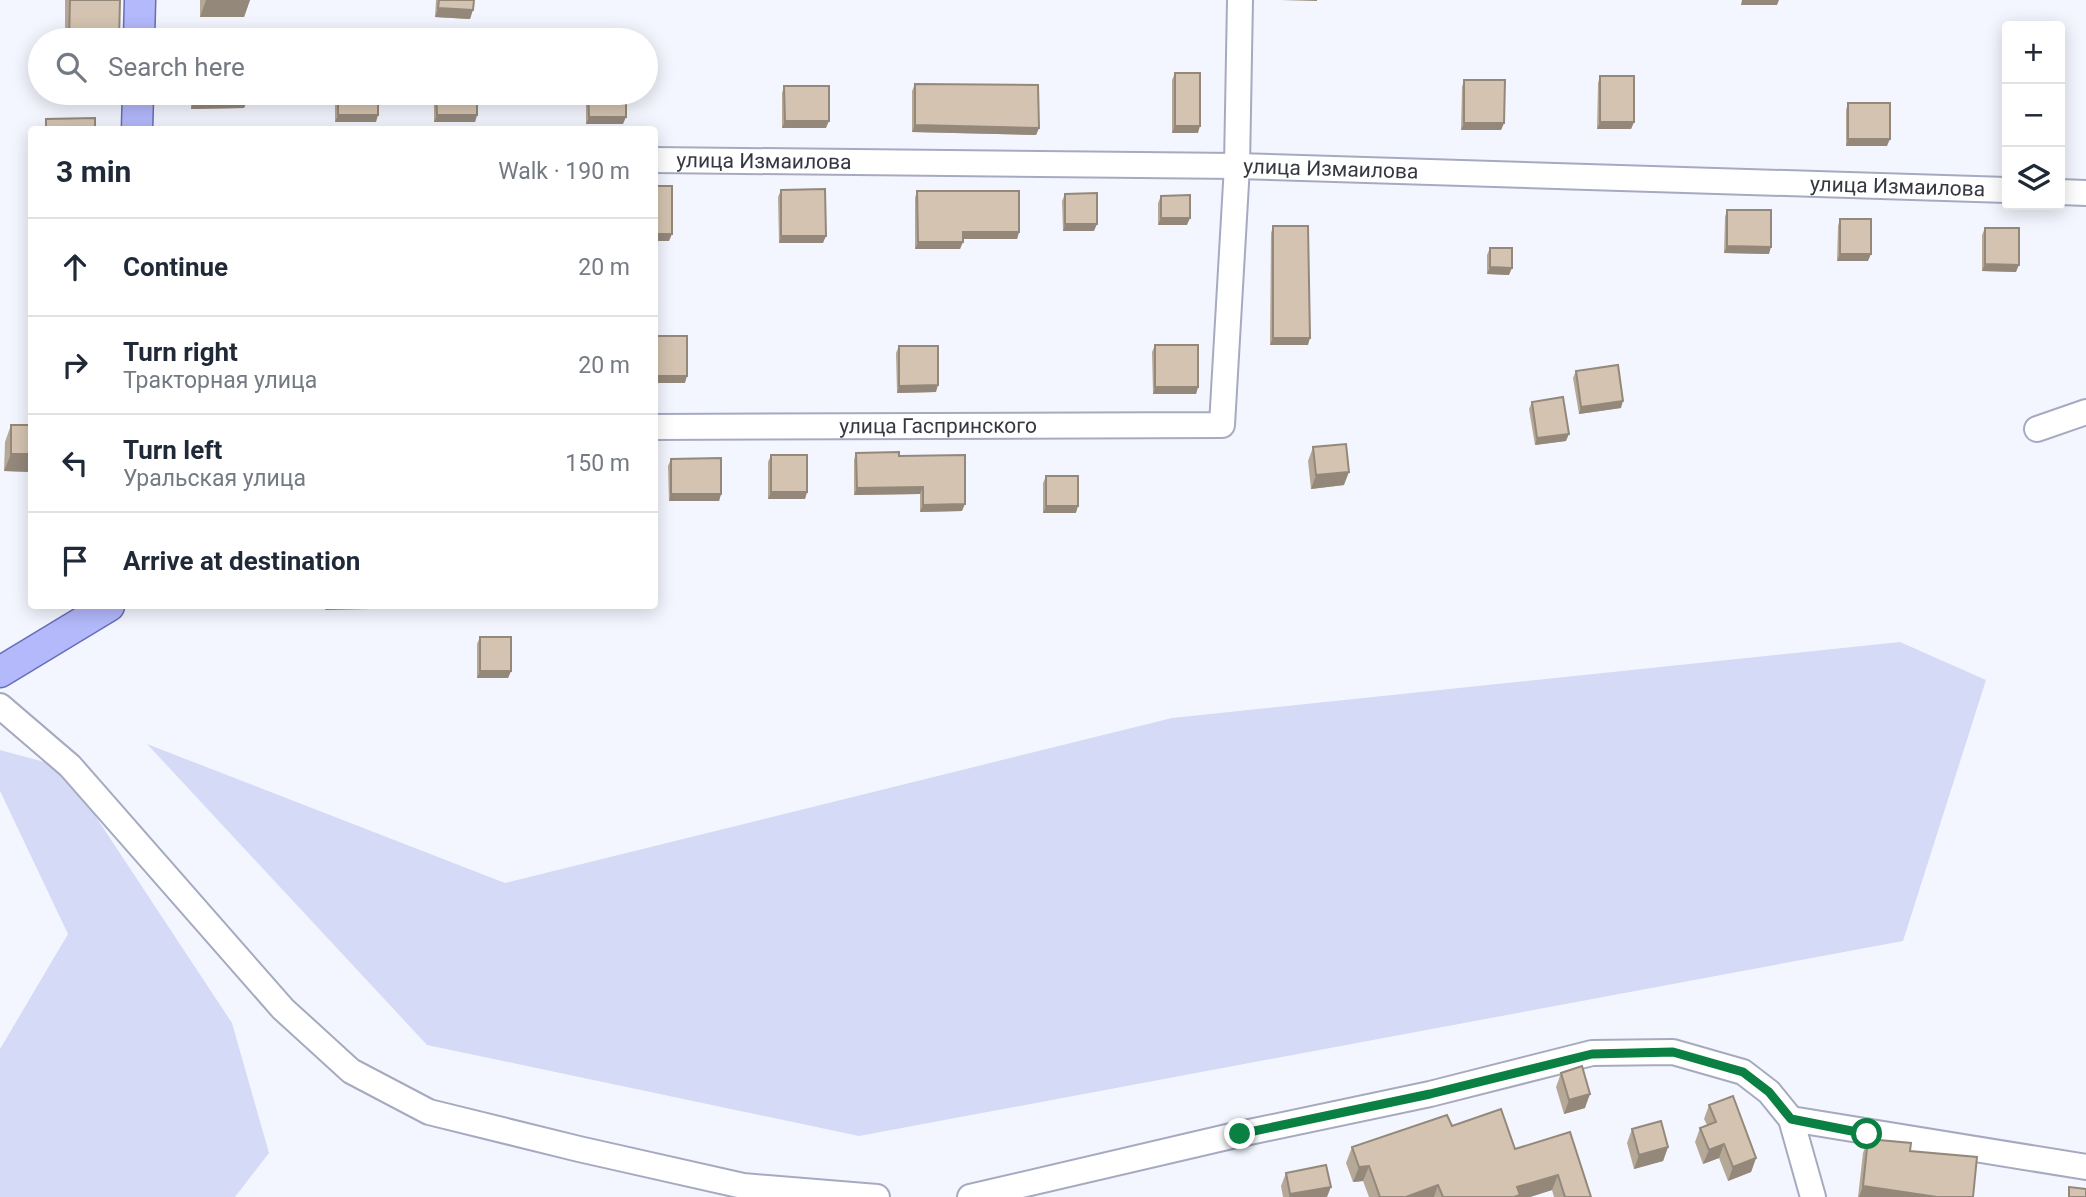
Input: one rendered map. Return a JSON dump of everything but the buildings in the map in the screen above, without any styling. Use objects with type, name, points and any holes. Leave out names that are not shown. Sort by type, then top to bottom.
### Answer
[{"type":"main road","points":[[139,28],[140,0]]},
{"type":"main road","points":[[137,126],[138,105]]},
{"type":"main road","points":[[0,672],[104,609]]},
{"type":"street","points":[[1237,166],[1240,0]]},
{"type":"street","name":"улица Измаилова","points":[[658,160],[1237,166],[2002,190]]},
{"type":"street","name":"улица Гаспринского","points":[[658,428],[1222,425],[1237,166]]},
{"type":"street","points":[[2065,192],[2086,193]]},
{"type":"street","points":[[2037,429],[2086,412]]},
{"type":"street","points":[[0,706],[71,766],[283,1009],[351,1070],[429,1112],[579,1149],[743,1186],[877,1197]]},
{"type":"street","points":[[970,1197],[1240,1134],[1430,1094],[1592,1054],[1673,1052],[1743,1072],[1769,1092],[1791,1119],[1813,1197]]},
{"type":"street","points":[[1791,1119],[1867,1134],[2086,1167]]},
{"type":"shaded area","points":[[1900,642],[1986,680],[1903,941],[859,1136],[427,1045],[147,744],[505,883],[1172,718]]},
{"type":"shaded area","points":[[0,750],[63,767],[232,1023],[269,1153],[235,1197],[0,1197],[0,1049],[68,934],[0,791]]},
{"type":"route","points":[[1240,1134],[1430,1094],[1592,1054],[1673,1052],[1743,1072],[1769,1092],[1791,1119],[1867,1134]]}]
